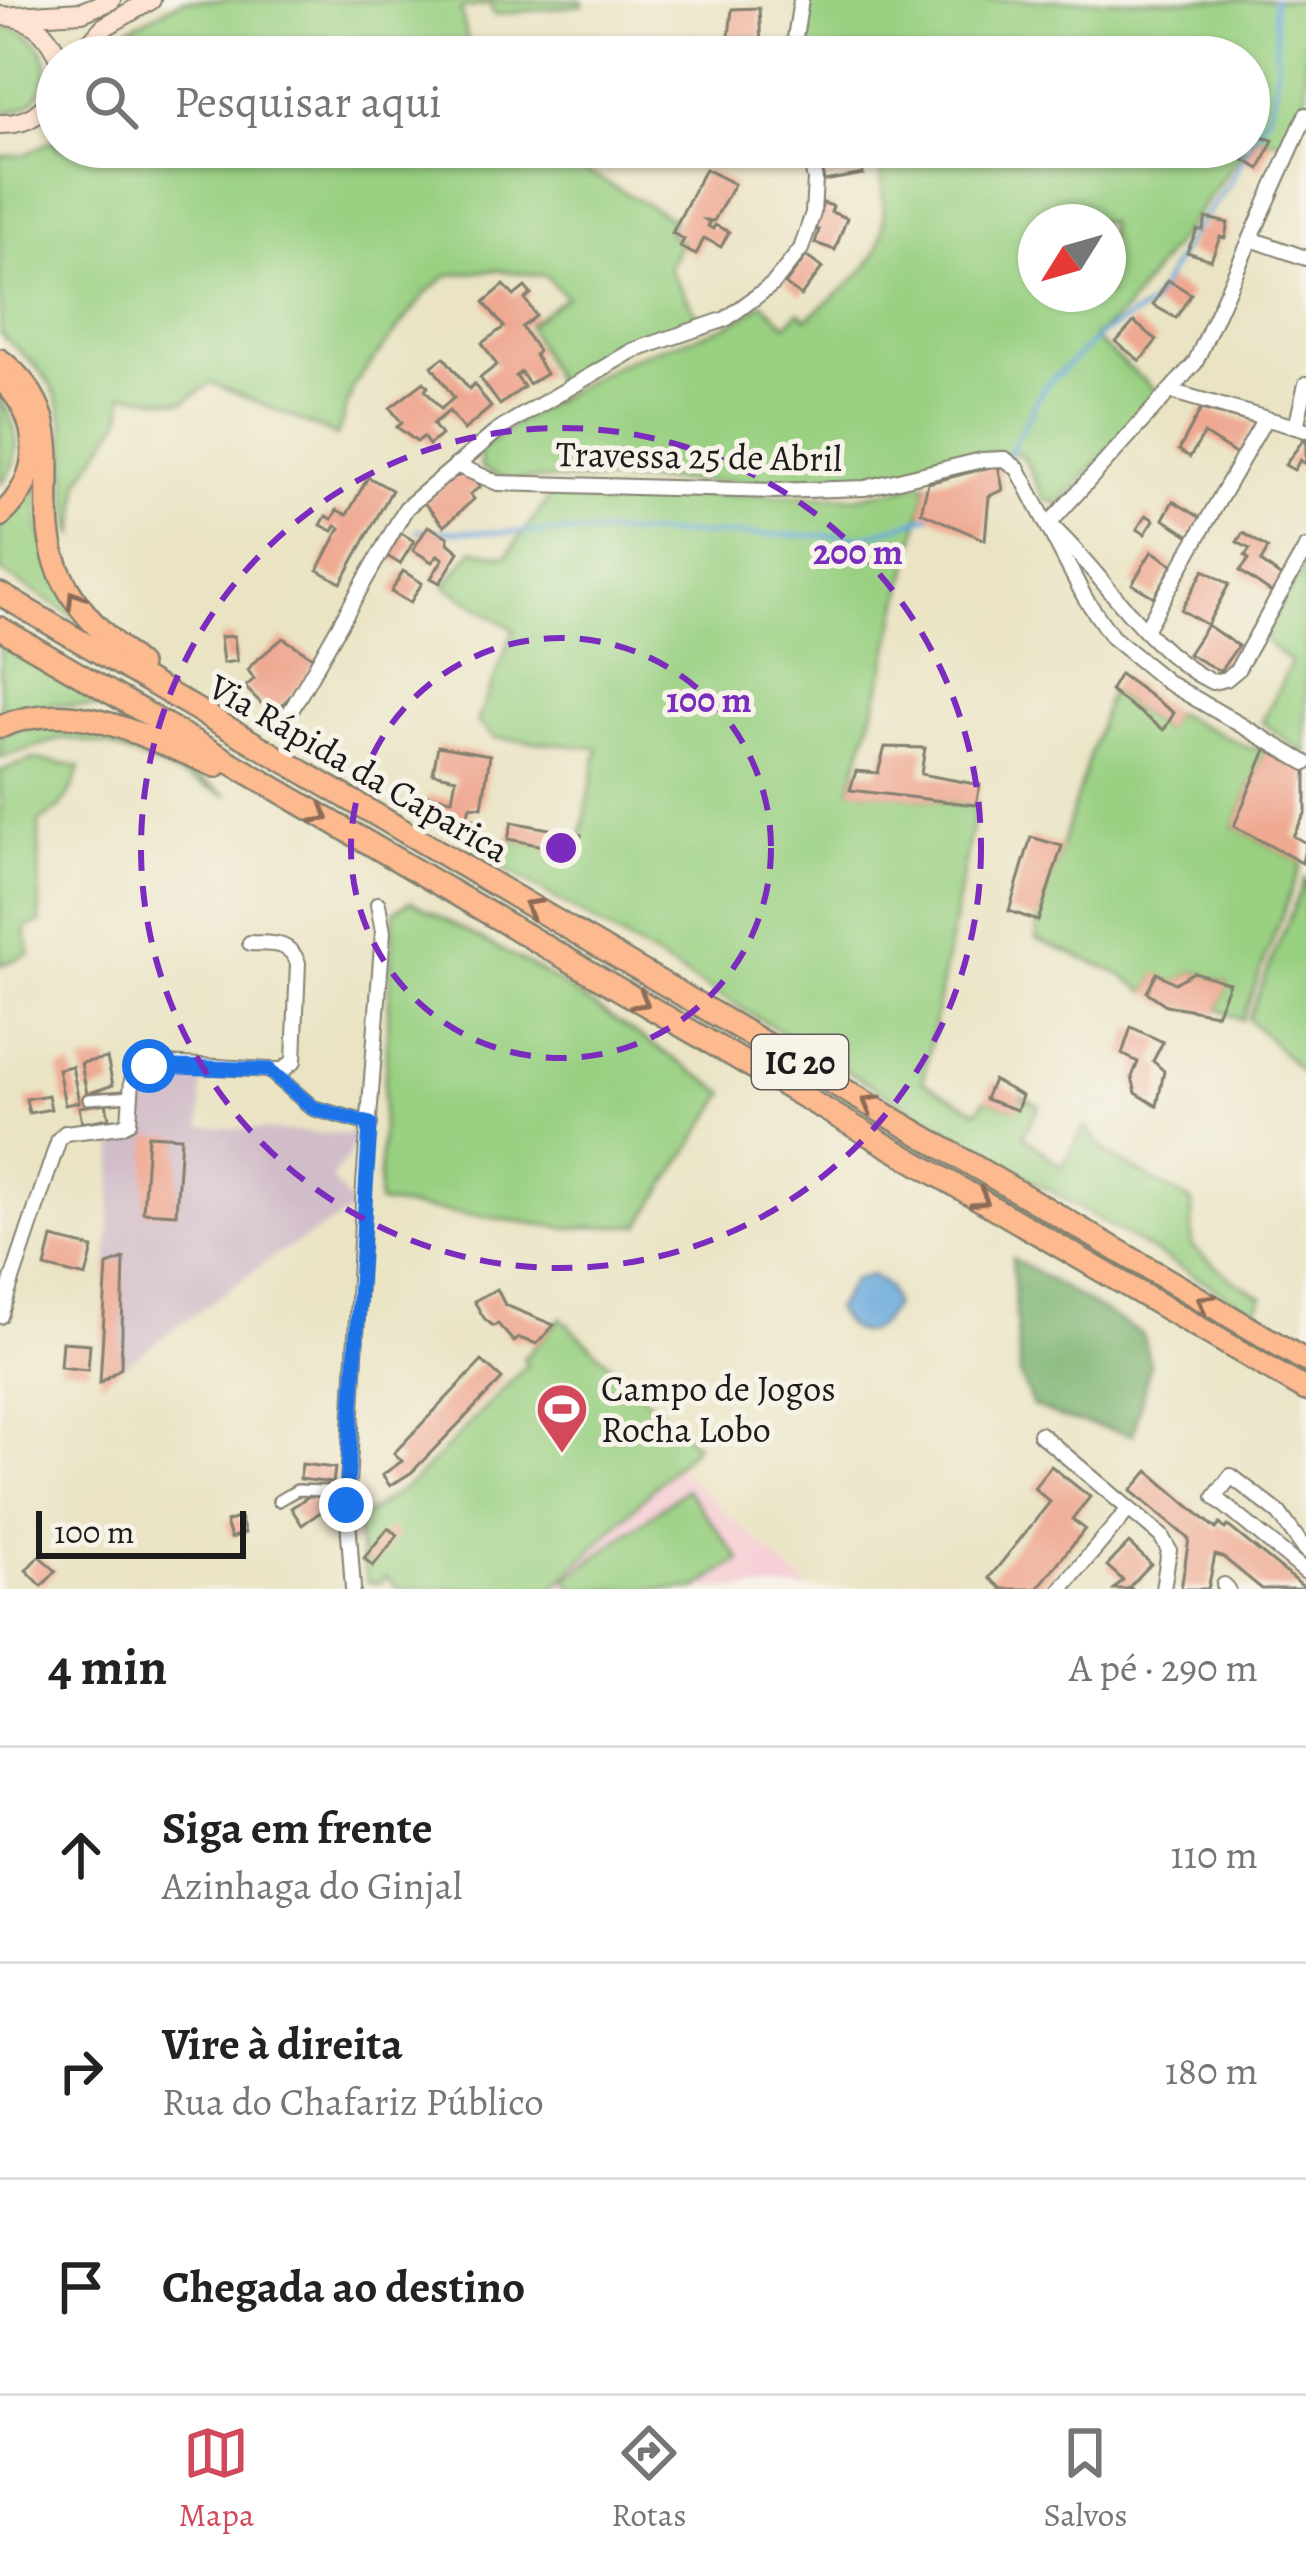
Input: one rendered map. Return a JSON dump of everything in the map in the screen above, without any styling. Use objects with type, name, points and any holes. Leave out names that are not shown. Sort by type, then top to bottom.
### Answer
[{"type":"highway","points":[[0,359],[24,380],[44,417],[51,543],[67,587],[95,627],[190,707]]},
{"type":"highway","points":[[0,378],[26,409],[34,446],[24,488],[0,516]]},
{"type":"highway","name":"Via Rápida da Caparica","points":[[0,595],[1306,1361]]},
{"type":"highway","name":"Via Rápida da Caparica","points":[[0,628],[1306,1390]]},
{"type":"highway","points":[[0,728],[50,713],[76,715],[126,730],[284,794]]},
{"type":"main road","points":[[8,16],[82,12],[111,0]]},
{"type":"main road","points":[[96,36],[151,0]]},
{"type":"main road","points":[[8,16],[30,21],[47,36]]},
{"type":"main road","points":[[6,126],[36,114]]},
{"type":"street","points":[[795,36],[801,0]]},
{"type":"street","points":[[1306,115],[1204,346],[1173,392],[1049,524],[1084,555],[1145,630],[1205,680],[1221,681],[1237,670],[1306,548]]},
{"type":"street","points":[[1287,163],[1306,169]]},
{"type":"street","points":[[289,714],[406,508],[501,428],[632,350],[726,319],[758,299],[801,249],[816,198],[811,168]]},
{"type":"street","points":[[1251,239],[1306,258]]},
{"type":"street","points":[[1173,392],[1301,428],[1306,385]]},
{"type":"street","points":[[1145,630],[1265,419]]},
{"type":"street","name":"Travessa 25 de Abril","points":[[456,465],[498,483],[774,491],[865,488],[982,460],[1005,459],[1018,469],[1085,598],[1112,637],[1168,682],[1306,763]]},
{"type":"street","points":[[353,1589],[346,1522],[383,932],[379,904]]},
{"type":"street","points":[[0,1316],[58,1139],[72,1129],[121,1126],[132,1115],[132,1079],[149,1066],[269,1070],[290,1066],[296,1054],[298,963],[289,948],[250,943]]},
{"type":"street","points":[[269,1070],[313,1108],[370,1124]]},
{"type":"street","points":[[88,1100],[131,1096]]},
{"type":"street","points":[[1040,1434],[1162,1536],[1169,1550],[1163,1589]]},
{"type":"street","points":[[1306,1551],[1279,1513],[1231,1476],[1215,1497],[1306,1571]]},
{"type":"street","points":[[278,1501],[297,1490],[326,1491],[346,1522]]},
{"type":"street","points":[[1061,1589],[1130,1509]]},
{"type":"shaded area","points":[[202,1077],[201,1127],[356,1135],[348,1157],[331,1178],[355,1209],[276,1255],[100,1383],[115,1137],[142,1136],[144,1078]]},
{"type":"shaded area","points":[[675,1466],[809,1589],[553,1589]]},
{"type":"green space","points":[[183,0],[582,0],[583,5],[494,15],[490,4],[461,9],[467,36],[118,36]]},
{"type":"green space","points":[[809,0],[1306,0],[1306,101],[1288,143],[1270,139],[1270,36],[804,36]]},
{"type":"green space","points":[[0,27],[17,30],[36,42],[36,98],[20,109],[0,113]]},
{"type":"green space","points":[[36,149],[36,168],[580,168],[673,219],[669,235],[681,241],[669,268],[699,318],[617,349],[557,385],[528,325],[566,297],[546,276],[496,270],[448,275],[427,292],[354,385],[337,436],[211,383],[184,402],[124,394],[122,417],[80,482],[75,536],[59,405],[42,374],[0,334],[0,156],[24,155]]},
{"type":"green space","points":[[880,168],[1230,168],[1126,309],[1126,204],[1018,204],[1018,312],[1124,312],[1093,338],[1160,394],[1060,504],[1044,499],[1018,454],[992,453],[890,480],[852,483],[506,479],[481,468],[480,451],[495,439],[558,398],[642,354],[721,328],[763,303],[786,325],[799,312],[806,319],[868,264],[882,231]]},
{"type":"green space","points":[[0,397],[11,419],[16,453],[0,484]]},
{"type":"green space","points":[[36,482],[40,533],[83,622],[0,571],[0,522]]},
{"type":"green space","points":[[928,483],[877,699],[850,789],[976,805],[923,1082],[978,1111],[985,1099],[1016,1109],[1022,1096],[1040,1106],[1023,1135],[1062,1167],[1085,1127],[1108,1154],[1192,1202],[1192,1247],[1263,1297],[1254,1311],[497,864],[509,839],[578,853],[598,748],[495,738],[477,722],[514,630],[445,586],[473,550],[506,556],[553,493],[860,497]]},
{"type":"green space","points":[[1306,562],[1306,755],[1262,722],[1291,663],[1262,638]]},
{"type":"green space","points":[[0,642],[91,696],[102,708],[56,704],[0,717]]},
{"type":"green space","points":[[1110,691],[1163,730],[1174,713],[1252,749],[1268,745],[1234,826],[1302,863],[1242,1020],[1218,1009],[1228,983],[1194,972],[1175,983],[1157,974],[1147,992],[1118,973],[1036,939]]},
{"type":"green space","points":[[69,720],[126,734],[228,796],[110,746],[64,738],[0,758],[0,736],[17,727]]},
{"type":"green space","points":[[34,759],[80,767],[66,799],[39,822],[40,923],[25,927],[30,954],[0,965],[0,771]]},
{"type":"green space","points":[[1306,877],[1306,1076],[1248,1019]]},
{"type":"green space","points":[[411,901],[542,972],[726,1093],[640,1225],[567,1228],[378,1203],[394,911]]},
{"type":"green space","points":[[1012,1258],[1142,1334],[1150,1363],[1133,1435],[1033,1406],[1020,1376]]},
{"type":"green space","name":"Campo de Jogos Rocha Lobo","points":[[561,1318],[696,1445],[553,1589],[398,1589],[386,1577],[378,1583],[367,1582],[355,1522],[415,1480],[527,1365],[523,1359]]},
{"type":"green space","points":[[686,1489],[740,1560],[696,1589],[574,1589],[567,1579]]},
{"type":"water","points":[[872,1275],[888,1287],[894,1305],[873,1330],[857,1332],[835,1309],[853,1280]]},
{"type":"building","points":[[759,8],[761,36],[729,36],[732,9]]},
{"type":"building","points":[[822,168],[862,168],[863,174],[824,181]]},
{"type":"building","points":[[705,169],[734,184],[714,221],[706,220],[713,229],[715,225],[729,232],[721,247],[704,238],[696,255],[680,247],[684,239],[672,233]]},
{"type":"building","points":[[823,203],[847,218],[835,250],[815,243],[819,230],[814,228]]},
{"type":"building","points":[[1206,218],[1228,223],[1211,260],[1187,252]]},
{"type":"building","points":[[806,256],[822,268],[801,296],[785,284]]},
{"type":"building","points":[[1168,280],[1191,294],[1176,318],[1153,305]]},
{"type":"building","points":[[504,285],[514,296],[525,287],[531,294],[525,299],[536,316],[522,327],[546,374],[529,384],[521,372],[516,376],[524,387],[500,405],[480,378],[497,365],[482,343],[504,327],[484,302]]},
{"type":"building","points":[[1134,322],[1157,340],[1140,361],[1116,342]]},
{"type":"building","points":[[444,357],[469,389],[474,384],[491,407],[464,430],[449,411],[433,424],[441,435],[429,445],[423,437],[417,442],[397,427],[402,423],[390,408],[424,382],[441,409],[454,398],[432,366]]},
{"type":"building","points":[[1201,409],[1254,423],[1237,455],[1204,434],[1190,457],[1179,450]]},
{"type":"building","points":[[1306,436],[1306,464],[1300,460],[1294,470],[1285,465]]},
{"type":"building","points":[[998,465],[1003,490],[989,496],[985,540],[921,512],[928,483]]},
{"type":"building","points":[[469,473],[480,487],[470,494],[474,499],[444,526],[424,503],[452,478]]},
{"type":"building","points":[[368,477],[392,490],[341,583],[318,570],[340,528],[333,531],[321,525],[337,510],[347,515]]},
{"type":"building","points":[[1173,501],[1201,518],[1190,536],[1163,519]]},
{"type":"building","points":[[1146,515],[1154,520],[1145,534],[1137,529]]},
{"type":"building","points":[[428,526],[448,537],[459,552],[440,583],[431,578],[443,559],[438,555],[432,562],[413,550]]},
{"type":"building","points":[[401,533],[414,541],[400,564],[387,556]]},
{"type":"building","points":[[1243,533],[1268,548],[1261,562],[1284,579],[1276,596],[1240,571],[1250,549],[1237,542]]},
{"type":"building","points":[[1152,551],[1173,565],[1154,597],[1132,584]]},
{"type":"building","points":[[1204,570],[1229,584],[1207,625],[1181,610]]},
{"type":"building","points":[[403,571],[422,583],[410,603],[391,592]]},
{"type":"building","points":[[1207,625],[1238,646],[1220,671],[1188,654]]},
{"type":"building","points":[[234,636],[237,661],[223,663],[220,637]]},
{"type":"building","points":[[283,638],[317,660],[272,714],[245,687],[254,679],[248,670],[253,663]]},
{"type":"building","points":[[1120,674],[1174,713],[1164,730],[1110,691]]},
{"type":"building","points":[[1268,745],[1306,769],[1306,812],[1293,836],[1306,843],[1302,863],[1234,826]]},
{"type":"building","points":[[438,746],[490,755],[482,807],[470,806],[467,818],[483,821],[481,836],[462,831],[464,822],[425,814],[428,795],[452,799],[456,778],[433,773]]},
{"type":"building","points":[[885,747],[925,748],[921,774],[980,785],[976,805],[850,790],[856,771],[878,773]]},
{"type":"building","points":[[512,822],[581,835],[578,853],[508,839]]},
{"type":"building","points":[[1031,837],[1062,846],[1038,921],[1009,911]]},
{"type":"building","points":[[1194,972],[1229,983],[1216,1014],[1166,1005],[1147,992],[1157,973],[1175,983]]},
{"type":"building","points":[[1131,1027],[1163,1042],[1153,1061],[1164,1071],[1157,1106],[1136,1093],[1132,1077],[1138,1062],[1122,1054]]},
{"type":"building","points":[[107,1058],[113,1085],[87,1094],[81,1063]]},
{"type":"building","points":[[72,1066],[79,1102],[65,1105],[58,1069]]},
{"type":"building","points":[[993,1080],[1022,1096],[1017,1110],[985,1099]]},
{"type":"building","points":[[48,1095],[51,1109],[29,1113],[26,1099]]},
{"type":"building","points":[[106,1103],[109,1118],[82,1123],[79,1107]]},
{"type":"building","points":[[148,1135],[181,1137],[176,1214],[143,1212]]},
{"type":"building","points":[[52,1238],[93,1248],[86,1277],[45,1267]]},
{"type":"building","points":[[124,1259],[121,1368],[100,1383],[107,1265]]},
{"type":"building","points":[[497,1289],[505,1305],[554,1325],[537,1344],[519,1338],[514,1342],[498,1324],[493,1326],[484,1318],[474,1301]]},
{"type":"building","points":[[62,1342],[90,1344],[88,1370],[60,1367]]},
{"type":"building","points":[[482,1361],[502,1379],[412,1472],[390,1486],[382,1475],[402,1461],[394,1453]]},
{"type":"building","points":[[302,1464],[335,1468],[333,1483],[300,1479]]},
{"type":"building","points":[[1051,1466],[1090,1497],[1072,1519],[1085,1529],[1037,1589],[1002,1589],[989,1578],[1050,1502],[1034,1488]]},
{"type":"building","points":[[1148,1471],[1216,1529],[1220,1524],[1225,1529],[1228,1526],[1306,1589],[1262,1589],[1215,1555],[1208,1589],[1181,1589],[1189,1539],[1131,1491]]},
{"type":"building","points":[[315,1492],[332,1504],[302,1525],[291,1508]]},
{"type":"building","points":[[240,1517],[245,1533],[231,1538],[226,1522]]},
{"type":"building","points":[[388,1528],[398,1535],[373,1566],[364,1558]]},
{"type":"building","points":[[1129,1543],[1151,1564],[1129,1587],[1132,1589],[1114,1589],[1123,1580],[1107,1566]]},
{"type":"building","points":[[39,1556],[56,1571],[42,1586],[26,1570]]},
{"type":"waterway","points":[[1270,106],[1277,56],[1274,0]]},
{"type":"waterway","points":[[1009,455],[1043,388],[1101,334],[1150,306],[1191,234],[1238,168]]},
{"type":"waterway","points":[[418,531],[867,536],[931,516]]},
{"type":"place","name":"Campo de Jogos Rocha Lobo","points":[[562,1455]]},
{"type":"route","points":[[149,1066],[269,1070],[313,1108],[370,1124],[346,1505]]}]
